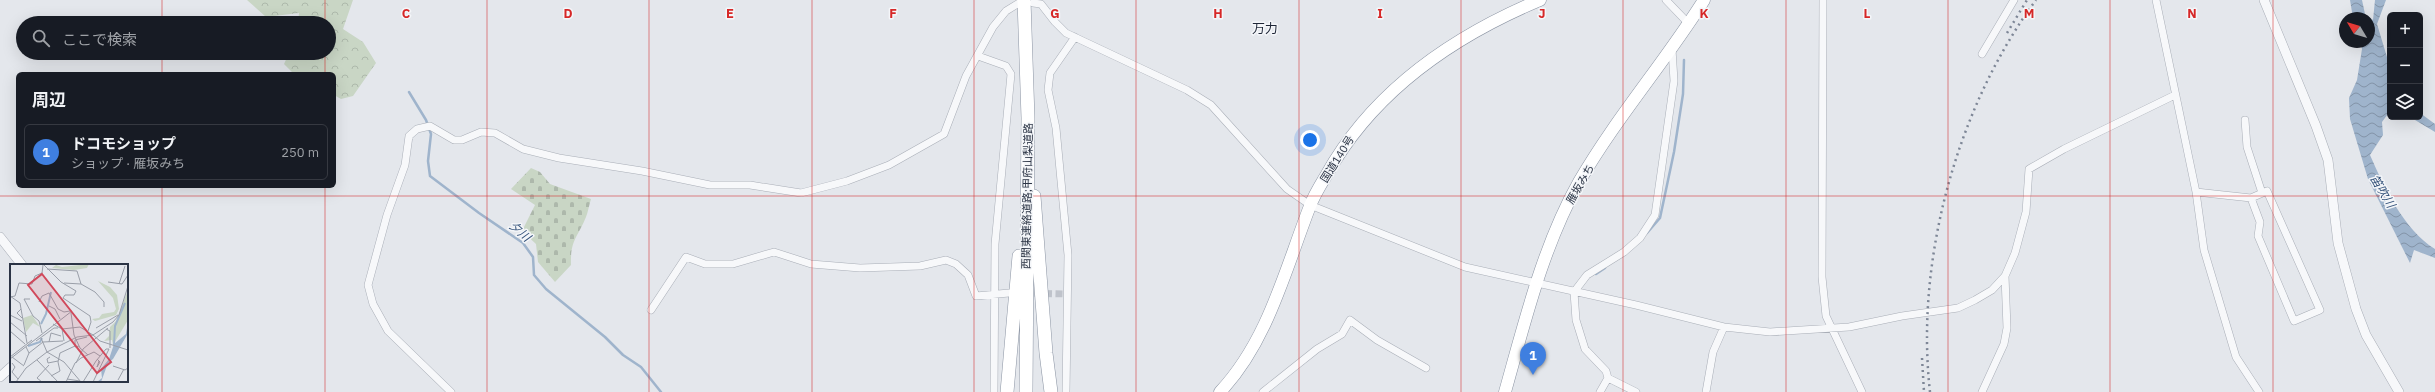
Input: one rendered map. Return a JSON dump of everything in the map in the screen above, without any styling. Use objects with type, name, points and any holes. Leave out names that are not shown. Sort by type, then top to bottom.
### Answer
[{"type":"highway","name":"国道140号","points":[[1220,392],[1234,377],[1254,347],[1291,258],[1310,205],[1334,160],[1355,131],[1401,83],[1421,65],[1469,34],[1540,0]]},
{"type":"highway","name":"雁坂みち","points":[[1505,392],[1537,284],[1564,211],[1580,181],[1604,144],[1672,49],[1704,0]]},
{"type":"highway","name":"西関東連絡道路;甲府山梨道路","points":[[1025,2],[1028,118],[1026,170],[1026,392]]},
{"type":"highway","points":[[1028,118],[1046,353],[1051,392]]},
{"type":"highway","points":[[1007,392],[1026,170]]},
{"type":"street","points":[[1666,0],[1689,24]]},
{"type":"street","points":[[1823,0],[1822,277],[1826,316],[1862,392]]},
{"type":"street","points":[[1982,54],[2014,0]]},
{"type":"street","points":[[2156,0],[2196,192],[2204,250],[2236,357],[2259,392]]},
{"type":"street","points":[[2264,0],[2314,119],[2328,160],[2338,243],[2356,309],[2370,342],[2399,392]]},
{"type":"street","points":[[451,392],[413,358],[388,331],[373,304],[368,285],[388,215],[405,165],[408,136],[417,128],[430,126],[454,140],[462,140],[481,132],[495,133],[523,149],[559,158],[642,171],[710,185],[750,185],[801,193],[847,181],[889,165],[944,134],[966,76],[993,27],[1006,11],[1025,2],[1041,4],[1054,22],[1066,33],[1187,90],[1211,105],[1287,189],[1310,205],[1465,267],[1537,284],[1636,304],[1724,326],[1770,332],[1832,328],[1958,308],[1992,290],[2005,276],[2021,237],[2026,212],[2029,169],[2064,149],[2175,95]]},
{"type":"street","points":[[1066,392],[1068,255],[1056,128],[1048,90],[1050,72],[1075,37]]},
{"type":"street","points":[[1600,392],[1608,378],[1606,371],[1585,348],[1576,320],[1574,292],[1587,275],[1624,252],[1640,238],[1655,215],[1674,81],[1672,49]]},
{"type":"street","points":[[978,56],[1006,66],[1011,74],[995,244],[994,392]]},
{"type":"street","points":[[2245,120],[2247,147],[2262,193]]},
{"type":"street","points":[[2196,192],[2252,198],[2267,191],[2320,310],[2294,320],[2258,236],[2260,222],[2252,198]]},
{"type":"street","points":[[0,237],[21,264]]},
{"type":"street","points":[[651,310],[686,257],[706,264],[734,264],[774,252],[811,264],[860,268],[920,266],[946,260],[956,264],[968,275],[976,296],[1009,293]]},
{"type":"street","points":[[1982,392],[2004,344],[2007,328],[2005,276]]},
{"type":"street","points":[[1262,392],[1317,349],[1342,334],[1350,320],[1377,340],[1426,368]]},
{"type":"street","points":[[1706,392],[1713,352],[1724,326]]},
{"type":"street","points":[[0,377],[10,368]]},
{"type":"street","points":[[1608,378],[1636,392]]},
{"type":"green space","points":[[247,0],[353,0],[343,29],[363,42],[376,63],[353,96],[341,99],[336,96],[336,72],[292,72],[284,64],[286,60],[336,60],[336,16],[299,16],[299,13],[265,16]]},
{"type":"green space","points":[[531,168],[540,172],[550,184],[591,199],[586,217],[573,244],[571,265],[555,282],[538,262],[536,244],[522,231],[535,205],[511,189]]},
{"type":"water","points":[[2350,0],[2362,0],[2365,12],[2352,12]]},
{"type":"water","name":"笛吹川","points":[[2375,0],[2386,0],[2377,24],[2387,57],[2387,115],[2382,122],[2383,135],[2370,155],[2396,207],[2414,231],[2435,249],[2435,258],[2414,250],[2410,263],[2368,179],[2350,119],[2349,98],[2357,80],[2362,49],[2375,48]]},
{"type":"water","points":[[2423,115],[2435,124],[2435,132],[2415,120],[2423,120]]},
{"type":"waterway","points":[[1647,233],[1660,218],[1674,152],[1683,94],[1684,60]]},
{"type":"waterway","name":"夕川","points":[[409,92],[426,120],[431,134],[428,161],[430,176],[479,213],[523,243],[533,257],[534,275],[546,289],[605,337],[623,355],[641,367],[661,392]]},
{"type":"waterway","points":[[1596,274],[1605,268]]},
{"type":"tunnel","points":[[1024,293],[1068,294]]},
{"type":"railway","points":[[2007,33],[2027,0]]},
{"type":"railway","points":[[1930,392],[1927,342],[1929,290],[1936,238],[1948,187],[1964,136],[1984,88],[2008,42],[2036,0]]},
{"type":"railway","points":[[1922,358],[1924,392]]},
{"type":"place","name":"ドコモショップ","points":[[1533,375]]},
{"type":"district","name":"万力","points":[[1265,28]]}]
